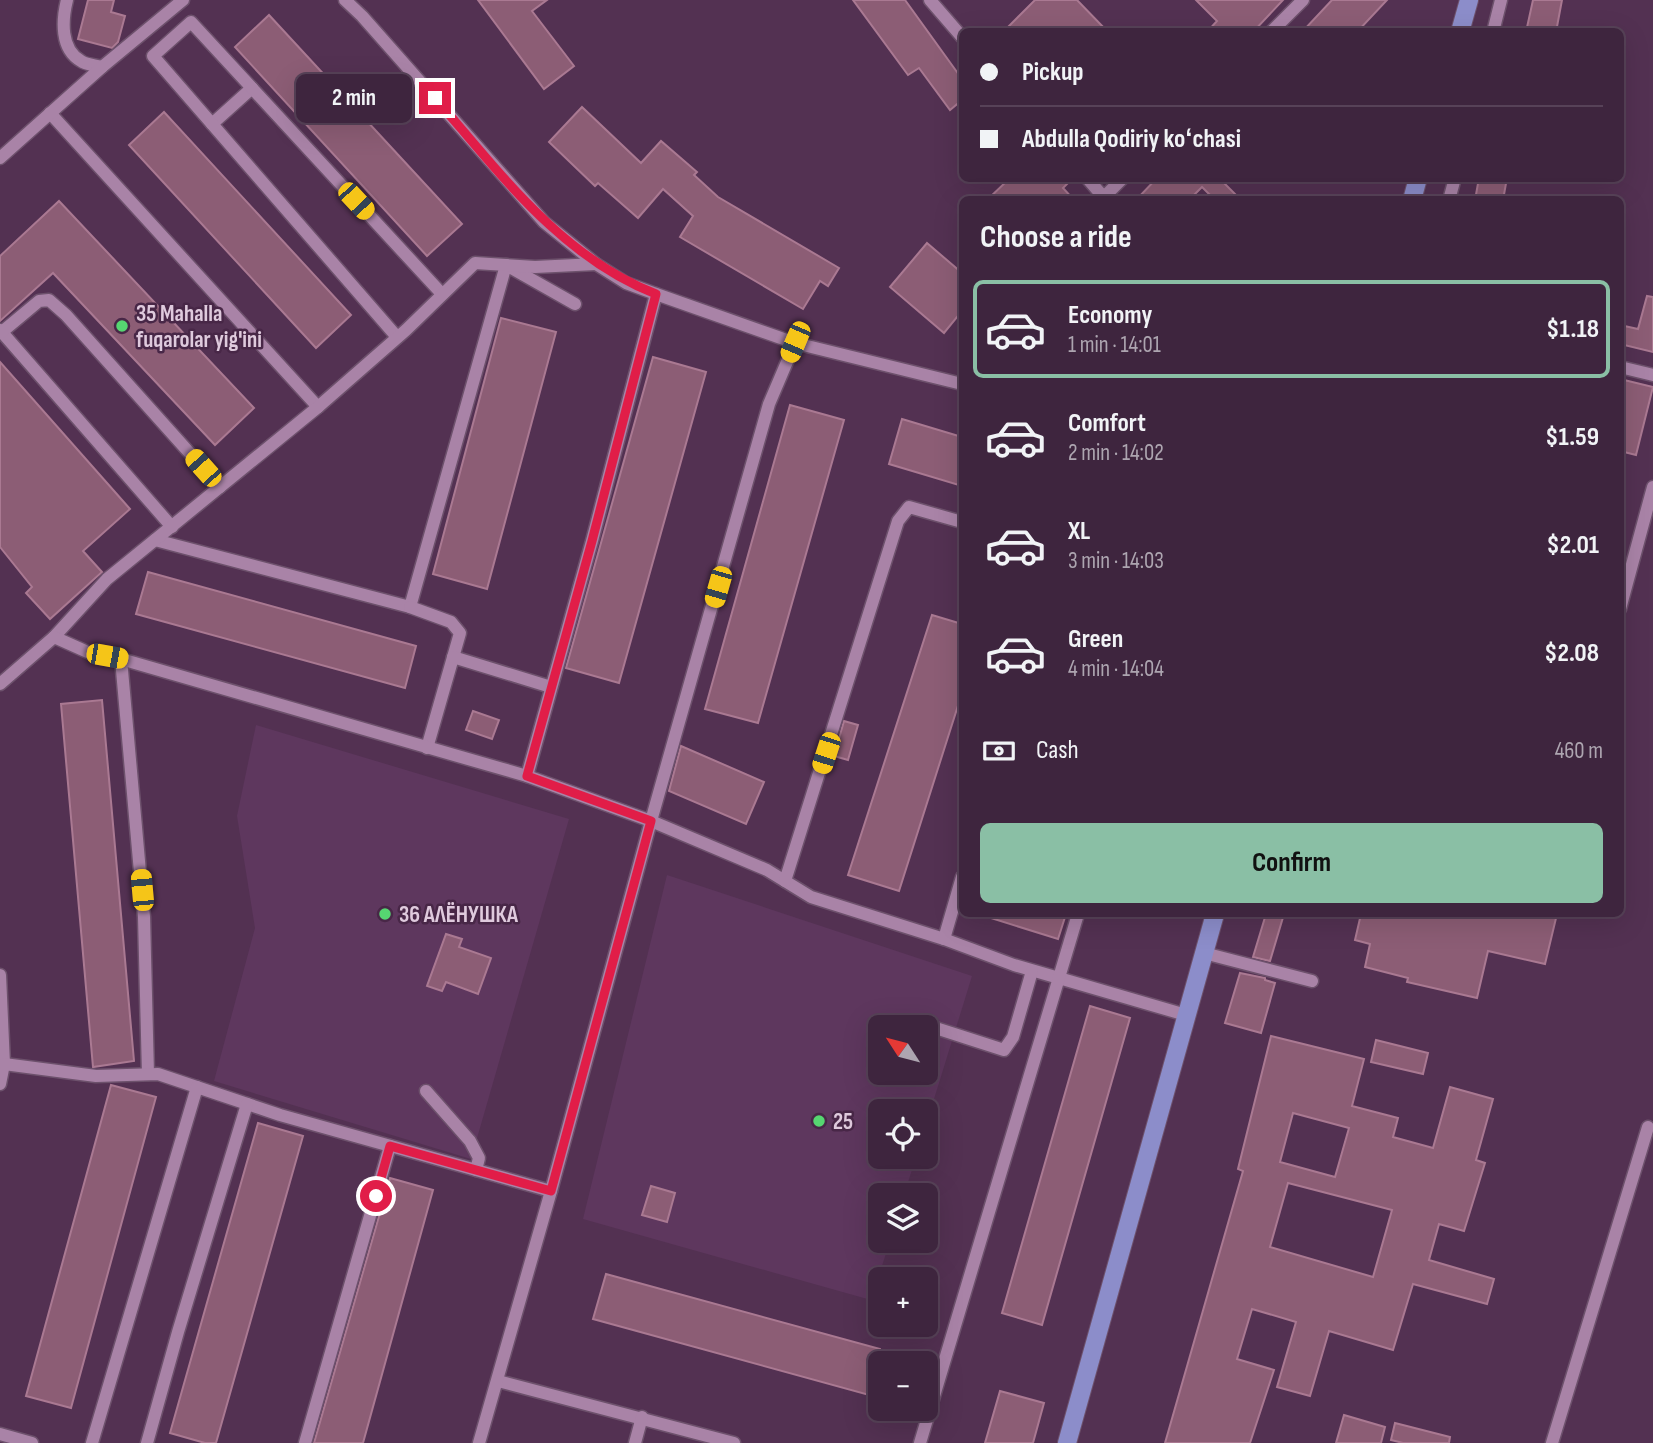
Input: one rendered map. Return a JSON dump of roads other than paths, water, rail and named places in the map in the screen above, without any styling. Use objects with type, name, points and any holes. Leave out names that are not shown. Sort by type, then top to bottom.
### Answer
[{"type":"main road","points":[[1461,28],[1469,0]]},
{"type":"main road","points":[[1066,1443],[1214,917]]},
{"type":"street","points":[[66,0],[65,42],[71,53],[82,62],[102,66]]},
{"type":"street","points":[[0,158],[102,66],[183,0]]},
{"type":"street","points":[[345,0],[544,222],[596,264],[626,283],[795,342],[959,383]]},
{"type":"street","points":[[930,0],[959,34]]},
{"type":"street","points":[[1275,28],[1303,0]]},
{"type":"street","points":[[1494,28],[1502,0]]},
{"type":"street","points":[[397,337],[153,56],[191,22],[442,294]]},
{"type":"street","points":[[156,23],[172,39]]},
{"type":"street","points":[[212,124],[252,88]]},
{"type":"street","points":[[50,113],[318,407]]},
{"type":"street","points":[[1091,182],[1103,196]]},
{"type":"street","points":[[1107,196],[1119,182]]},
{"type":"street","points":[[0,684],[54,637],[107,579],[318,407],[475,263],[535,267],[596,264]]},
{"type":"street","points":[[506,265],[575,304]]},
{"type":"street","points":[[410,607],[506,265]]},
{"type":"street","points":[[527,776],[624,422],[656,294]]},
{"type":"street","points":[[172,527],[1,331],[39,301],[49,300],[66,315],[220,487]]},
{"type":"street","points":[[479,1443],[769,404],[795,342]]},
{"type":"street","points":[[1624,368],[1653,375]]},
{"type":"street","points":[[1624,594],[1653,487]]},
{"type":"street","points":[[785,881],[898,521],[909,507],[959,521]]},
{"type":"street","points":[[155,540],[410,607],[452,622],[460,633],[427,748]]},
{"type":"street","points":[[54,637],[92,654],[121,659],[527,776],[651,821],[767,870],[811,897],[944,939],[1032,971],[1186,1014]]},
{"type":"street","points":[[453,657],[551,687]]},
{"type":"street","points":[[121,659],[144,917],[148,1074]]},
{"type":"street","points":[[944,939],[959,887]]},
{"type":"street","points":[[920,1443],[1077,917]]},
{"type":"street","points":[[1204,953],[1312,981]]},
{"type":"street","points":[[938,1029],[1003,1050],[1013,1037],[1032,971]]},
{"type":"street","points":[[0,975],[4,1064],[0,1084]]},
{"type":"street","points":[[4,1064],[96,1076],[158,1074],[247,1104],[551,1191]]},
{"type":"street","points":[[92,1443],[197,1087]]},
{"type":"street","points":[[426,1091],[470,1141],[479,1158],[477,1170]]},
{"type":"street","points":[[147,1443],[247,1104]]},
{"type":"street","points":[[1552,1443],[1648,1127]]},
{"type":"street","points":[[304,1443],[390,1146]]},
{"type":"street","points":[[498,1381],[642,1417],[731,1443]]},
{"type":"street","points":[[635,1443],[642,1417]]},
{"type":"street","points":[[0,1434],[32,1443]]},
{"type":"place","name":"35 Mahalla fuqarolar yig'ini","points":[[122,326]]},
{"type":"place","name":"36 АЛЁНУШКА","points":[[385,914]]},
{"type":"place","name":"25","points":[[819,1121]]}]
